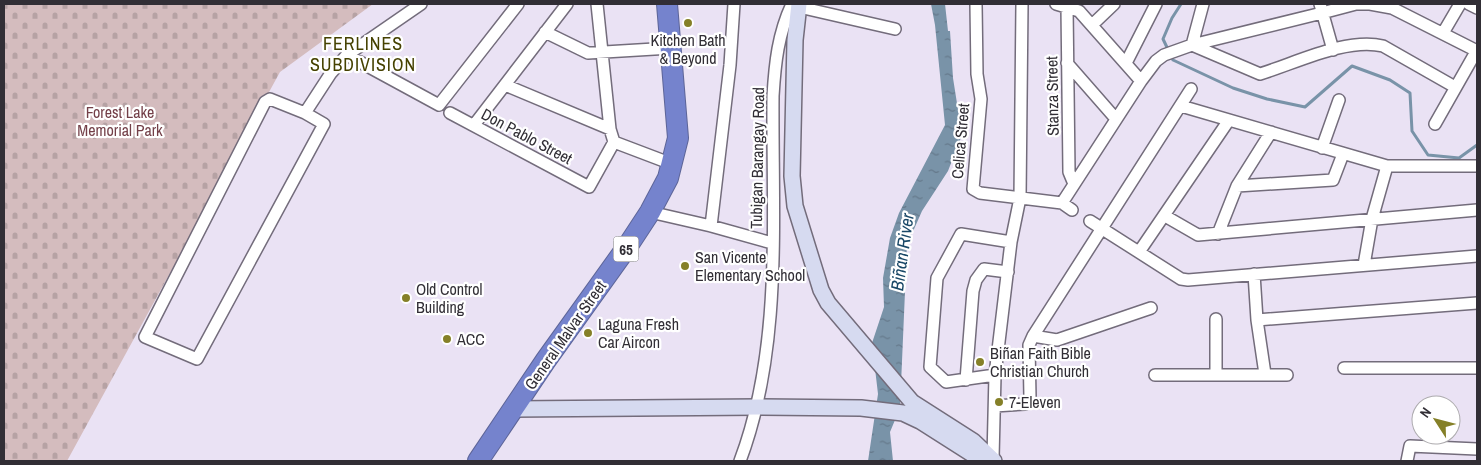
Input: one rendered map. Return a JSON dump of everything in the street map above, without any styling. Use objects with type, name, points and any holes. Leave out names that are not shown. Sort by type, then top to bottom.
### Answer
[{"type":"highway","name":"General Malvar Street","points":[[478,461],[650,212],[668,178],[678,138],[667,4]]},
{"type":"street","points":[[305,113],[331,73],[347,55],[422,4]]},
{"type":"street","points":[[347,55],[439,105],[518,4]]},
{"type":"street","points":[[474,126],[567,4]]},
{"type":"street","points":[[598,4],[610,129],[614,142],[672,164]]},
{"type":"street","points":[[711,226],[730,65],[734,4]]},
{"type":"street","name":"Celica Street","points":[[976,4],[977,74],[982,99],[972,187],[977,193],[1067,206],[1074,184]]},
{"type":"street","points":[[990,460],[995,406],[995,375],[1011,242],[1020,198],[1022,4]]},
{"type":"street","points":[[1056,4],[1079,11],[1141,80]]},
{"type":"street","points":[[1092,25],[1114,4]]},
{"type":"street","points":[[1126,63],[1156,4]]},
{"type":"street","points":[[1187,47],[1204,4]]},
{"type":"street","points":[[1074,184],[1141,80],[1156,61],[1164,55],[1321,8],[1356,4],[1380,5],[1392,8],[1477,50],[1435,124]]},
{"type":"street","points":[[1443,33],[1460,4]]},
{"type":"street","points":[[1469,4],[1477,8]]},
{"type":"street","points":[[895,28],[797,5],[792,176],[796,206],[821,290],[828,303],[912,402],[973,441],[990,460]]},
{"type":"street","name":"Tubigan Barangay Road","points":[[740,461],[758,407],[769,335],[773,96],[776,57],[781,30],[797,5]]},
{"type":"street","name":"Stanza Street","points":[[1067,7],[1069,172],[1074,184]]},
{"type":"street","points":[[1321,8],[1333,50]]},
{"type":"street","points":[[545,32],[588,53],[671,48]]},
{"type":"street","points":[[1187,47],[1260,74],[1333,50],[1362,44],[1383,46],[1455,87]]},
{"type":"street","points":[[1067,63],[1116,119]]},
{"type":"street","points":[[505,85],[610,129]]},
{"type":"street","points":[[995,406],[1025,404],[1030,398],[1028,345],[1191,89]]},
{"type":"street","points":[[270,99],[305,113],[324,124],[197,358],[145,337],[265,102],[270,99]]},
{"type":"street","points":[[1322,148],[1339,100]]},
{"type":"street","points":[[1181,106],[1387,166],[1477,166]]},
{"type":"street","name":"Don Pablo Street","points":[[450,113],[589,187],[614,142]]},
{"type":"street","points":[[1139,252],[1229,120]]},
{"type":"street","points":[[1218,234],[1236,186],[1271,132]]},
{"type":"street","points":[[1236,186],[1333,180],[1343,154]]},
{"type":"street","points":[[1364,265],[1372,219],[1387,166]]},
{"type":"street","points":[[1165,216],[1198,234],[1218,234],[1477,210]]},
{"type":"street","points":[[650,212],[772,243]]},
{"type":"street","points":[[1090,221],[1181,279],[1477,256]]},
{"type":"street","points":[[995,375],[946,382],[930,367],[937,278],[962,234],[1011,242]]},
{"type":"street","points":[[966,380],[973,291],[976,280],[984,269],[1008,272]]},
{"type":"street","points":[[1254,274],[1257,320],[1265,374]]},
{"type":"street","points":[[1257,320],[1477,303]]},
{"type":"street","points":[[1033,336],[1057,340],[1151,308]]},
{"type":"street","points":[[1216,319],[1216,374]]},
{"type":"street","points":[[1344,368],[1477,368]]},
{"type":"street","points":[[1155,375],[1288,375]]},
{"type":"street","points":[[513,409],[861,408],[903,413],[990,460]]},
{"type":"street","points":[[1406,461],[1410,446],[1477,449]]},
{"type":"green space","name":"Forest Lake Memorial Park","points":[[4,4],[373,4],[280,72],[67,461],[4,461]]},
{"type":"water","name":"Biñan River","points":[[931,4],[945,4],[948,31],[950,31],[953,78],[962,135],[948,171],[922,211],[907,245],[900,408],[890,432],[893,461],[868,461],[878,394],[872,343],[884,307],[883,278],[890,238],[899,213],[945,125],[935,25]]},
{"type":"waterway","points":[[1181,4],[1172,18],[1163,39],[1173,60],[1233,88],[1267,99],[1305,107],[1352,66],[1390,80],[1410,93],[1412,131],[1428,155],[1459,158],[1477,145]]},
{"type":"place","name":"Kitchen Bath & Beyond","points":[[688,23]]},
{"type":"place","name":"San Vicente Elementary School","points":[[685,266]]},
{"type":"place","name":"Old Control Building","points":[[406,298]]},
{"type":"place","name":"Laguna Fresh Car Aircon","points":[[588,333]]},
{"type":"place","name":"ACC","points":[[447,339]]},
{"type":"place","name":"Biñan Faith Bible Christian Church","points":[[980,362]]},
{"type":"place","name":"7-Eleven","points":[[999,402]]},
{"type":"district","name":"FERLINES SUBDIVISION","points":[[363,53]]}]
